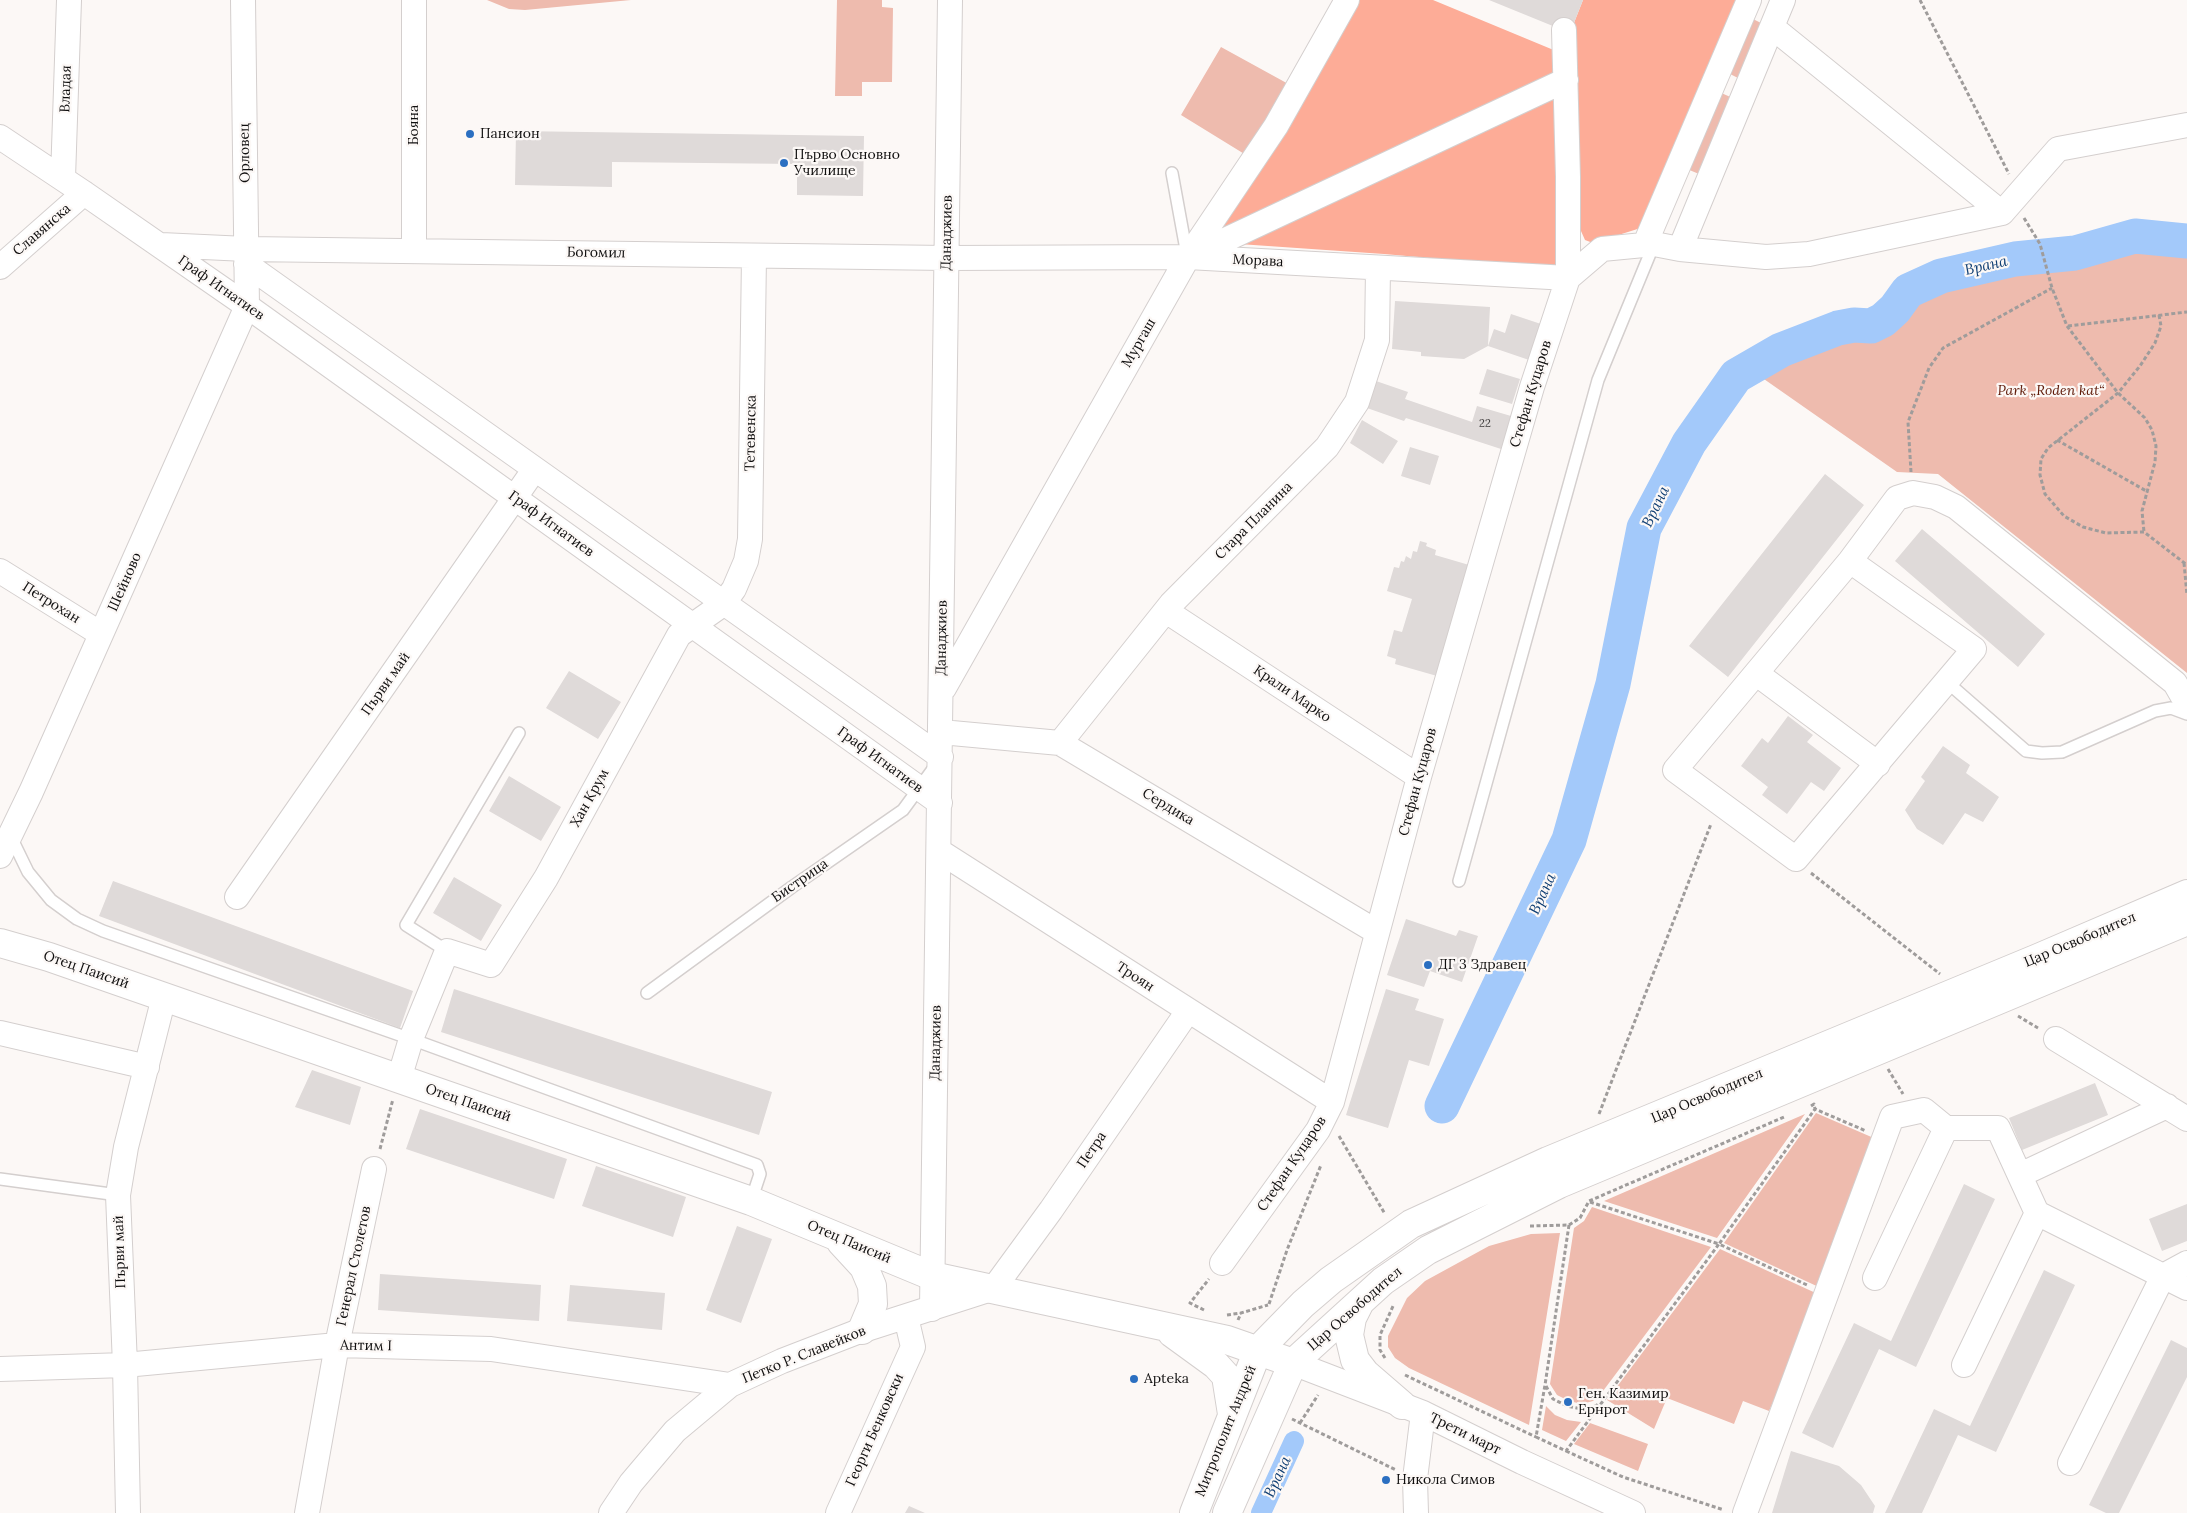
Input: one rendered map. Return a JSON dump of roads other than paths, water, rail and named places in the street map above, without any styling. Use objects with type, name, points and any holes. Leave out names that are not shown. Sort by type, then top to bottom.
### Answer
[{"type":"street","name":"Владая","points":[[63,178],[69,0]]},
{"type":"street","name":"Орловец","points":[[243,0],[247,306]]},
{"type":"street","name":"Бояна","points":[[414,0],[414,251]]},
{"type":"street","name":"Данаджиев","points":[[932,1276],[942,692],[950,0]]},
{"type":"street","name":"Мургаш","points":[[942,692],[1188,257],[1276,126],[1347,0]]},
{"type":"street","points":[[1650,244],[1665,198],[1748,0],[1778,13],[2002,213]]},
{"type":"street","points":[[1680,249],[1778,13]]},
{"type":"street","points":[[1564,30],[1568,278]]},
{"type":"street","points":[[1716,77],[1746,90]]},
{"type":"street","points":[[1188,257],[1566,80]]},
{"type":"street","points":[[1568,278],[1602,249],[1650,244],[1766,258],[1809,254],[2002,213],[2058,149],[2187,125]]},
{"type":"street","name":"Граф Игнатиев","points":[[0,137],[161,245],[940,803]]},
{"type":"street","name":"Славянска","points":[[0,267],[84,193]]},
{"type":"street","points":[[1665,198],[1697,207]]},
{"type":"street","name":"Граф Игнатиев","points":[[161,245],[246,256]]},
{"type":"street","name":"Богомил","points":[[246,256],[414,251],[947,258]]},
{"type":"street","points":[[246,256],[534,470],[941,757]]},
{"type":"street","name":"Тетевенска","points":[[723,604],[734,589],[746,561],[750,539],[754,256]]},
{"type":"street","name":"Морава","points":[[947,258],[1188,257],[1568,278]]},
{"type":"street","name":"Стара Планина","points":[[1060,743],[1166,611],[1327,446],[1357,402],[1377,340],[1378,268]]},
{"type":"street","name":"Стефан Куцаров","points":[[1222,1263],[1318,1130],[1329,1108],[1419,777],[1532,387],[1568,278]]},
{"type":"street","name":"Шейново","points":[[0,856],[247,306]]},
{"type":"street","name":"Първи май","points":[[237,898],[534,470]]},
{"type":"street","points":[[1850,561],[1974,649],[1796,859],[1675,770],[1850,561],[1897,498],[1913,493],[1935,497],[1956,507],[2175,683],[2187,704]]},
{"type":"street","name":"Петрохан","points":[[0,572],[101,634]]},
{"type":"street","name":"Хан Крум","points":[[447,951],[491,965],[546,878],[679,635],[723,604]]},
{"type":"street","name":"Крали Марко","points":[[1166,611],[1419,777]]},
{"type":"street","points":[[1757,674],[1878,764]]},
{"type":"street","name":"Сердика","points":[[941,732],[1060,743],[1378,932]]},
{"type":"street","name":"Троян","points":[[939,851],[1188,1011],[1329,1108]]},
{"type":"street","name":"Цар Освободител","points":[[1258,1350],[1303,1304],[1330,1280],[1411,1224],[1548,1161],[2038,958],[2187,894]]},
{"type":"street","name":"Цар Освободител","points":[[1293,1363],[1383,1281],[1428,1250],[1558,1184],[2187,921]]},
{"type":"street","name":"Отец Паисий","points":[[0,943],[49,957],[751,1201],[932,1276]]},
{"type":"street","points":[[399,1079],[412,1040],[447,951]]},
{"type":"street","name":"Първи май","points":[[128,1513],[125,1365],[118,1194],[126,1147],[164,997]]},
{"type":"street","name":"Петра","points":[[994,1288],[1051,1210],[1188,1011]]},
{"type":"street","points":[[0,1033],[147,1067]]},
{"type":"street","points":[[2056,1039],[2187,1119]]},
{"type":"street","points":[[2020,1175],[2167,1106]]},
{"type":"street","points":[[1745,1513],[1892,1117],[1924,1110],[1946,1128],[1998,1128],[2037,1213],[2187,1288]]},
{"type":"street","points":[[1875,1278],[1946,1128]]},
{"type":"street","name":"Генерал Столетов","points":[[306,1513],[374,1169]]},
{"type":"street","points":[[1964,1365],[2037,1213]]},
{"type":"street","points":[[835,1236],[864,1267],[872,1286],[873,1304],[862,1330]]},
{"type":"street","points":[[2070,1463],[2163,1276],[2187,1263]]},
{"type":"street","points":[[932,1309],[932,1276],[1227,1340],[1293,1363],[1227,1513]]},
{"type":"street","name":"Петко Р. Славейков","points":[[611,1513],[631,1483],[675,1431],[730,1384],[782,1361],[862,1330],[994,1288]]},
{"type":"street","points":[[1359,1304],[1352,1318],[1349,1334],[1355,1360],[1365,1373],[1412,1409],[1416,1513]]},
{"type":"street","name":"Георги Бенковски","points":[[838,1513],[912,1347],[906,1317]]},
{"type":"street","points":[[1161,1325],[1216,1365],[1226,1376],[1232,1416]]},
{"type":"street","name":"Антим I","points":[[0,1369],[125,1365],[338,1345],[492,1349],[730,1384]]},
{"type":"street","name":"Митрополит Андрей","points":[[1194,1513],[1258,1350]]},
{"type":"street","name":"Трети март","points":[[1293,1363],[1412,1409],[1633,1513]]},
{"type":"lane","points":[[1172,173],[1188,257]]},
{"type":"lane","points":[[1459,881],[1598,380],[1650,244]]},
{"type":"lane","points":[[1946,682],[2026,751],[2042,753],[2062,752],[2155,711],[2171,708],[2187,714]]},
{"type":"lane","points":[[447,951],[406,925],[519,733]]},
{"type":"lane","name":"Бистрица","points":[[647,993],[792,887],[903,810],[941,757]]},
{"type":"lane","points":[[10,835],[28,872],[52,900],[77,919],[103,931],[757,1165],[760,1174],[751,1201]]},
{"type":"lane","points":[[0,1179],[118,1194]]},
{"type":"waterway","name":"Врана","points":[[1442,1106],[1569,840],[1613,684],[1644,528],[1689,443],[1736,376],[1781,350],[1838,328],[1854,325],[1871,326],[1883,320],[1895,309],[1908,291],[1941,276],[2015,259],[2075,253],[2135,236],[2187,241]]},
{"type":"waterway","name":"Врана","points":[[1261,1513],[1294,1441]]},
{"type":"place","name":"Пансион","points":[[470,134]]},
{"type":"place","name":"Първо Основно Училище","points":[[784,163]]},
{"type":"place","name":"ДГ 3 Здравец","points":[[1428,965]]},
{"type":"place","name":"Apteka","points":[[1134,1379]]},
{"type":"place","name":"Ген. Казимир Ернрот","points":[[1568,1402]]},
{"type":"place","name":"Никола Симов","points":[[1386,1480]]},
{"type":"park label","name":"Park „Roden kat“","points":[[2051,391]]}]
